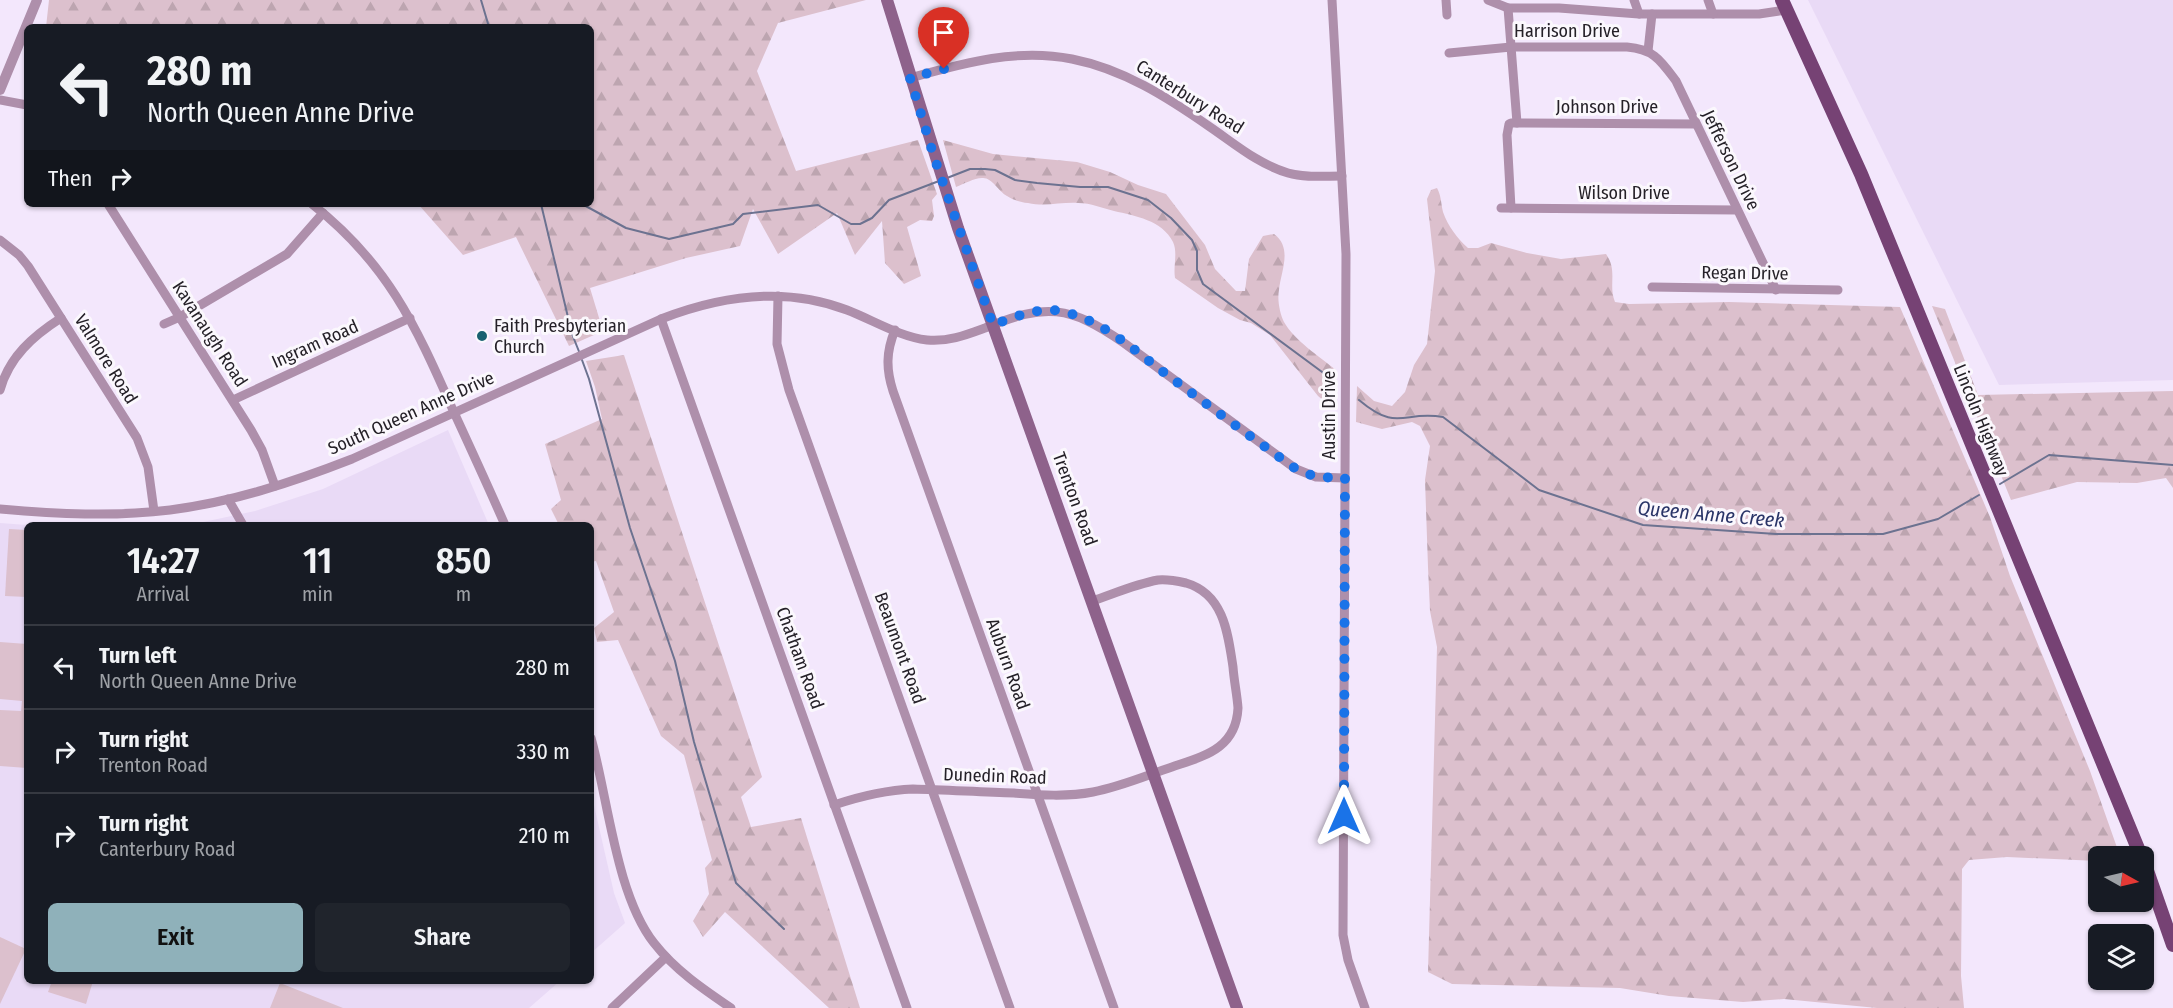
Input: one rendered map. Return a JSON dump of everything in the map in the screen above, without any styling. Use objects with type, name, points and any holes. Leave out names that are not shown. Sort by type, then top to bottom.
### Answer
[{"type":"main road","name":"Trenton Road","points":[[886,0],[945,188],[1237,1008]]},
{"type":"main road","name":"Lincoln Highway","points":[[1784,5],[1861,174],[2137,846]]},
{"type":"main road","points":[[2154,891],[2173,945]]},
{"type":"street","points":[[27,24],[37,0]]},
{"type":"street","name":"Austin Drive","points":[[1332,0],[1346,254],[1343,935],[1348,960],[1365,1008]]},
{"type":"street","points":[[1446,0],[1447,15]]},
{"type":"street","points":[[1488,0],[1508,8],[1546,4],[1639,14],[1759,14],[1784,5]]},
{"type":"street","points":[[1634,0],[1639,14]]},
{"type":"street","points":[[1708,0],[1713,14]]},
{"type":"street","name":"Wilson Drive","points":[[1508,8],[1518,123],[1509,124],[1508,128],[1506,208],[1737,210]]},
{"type":"street","points":[[1648,51],[1652,14]]},
{"type":"street","points":[[0,90],[24,32]]},
{"type":"street","name":"Harrison Drive","points":[[1449,53],[1511,47],[1627,47],[1642,48],[1648,51]]},
{"type":"street","name":"Jefferson Drive","points":[[1648,51],[1665,66],[1676,81],[1776,290]]},
{"type":"street","name":"Canterbury Road","points":[[910,78],[1004,56],[1040,55],[1071,58],[1116,72],[1140,83],[1249,155],[1274,168],[1300,176],[1342,176]]},
{"type":"street","points":[[0,100],[24,104]]},
{"type":"street","name":"Johnson Drive","points":[[1518,123],[1696,124]]},
{"type":"street","name":"Kavanaugh Road","points":[[110,207],[233,400],[262,450],[275,486]]},
{"type":"street","points":[[316,207],[342,229],[387,280],[410,318],[505,522]]},
{"type":"street","points":[[164,324],[180,317],[287,254],[323,213]]},
{"type":"street","name":"Valmore Road","points":[[0,240],[20,255],[137,438],[148,467],[154,512]]},
{"type":"street","name":"Regan Drive","points":[[1652,287],[1838,290]]},
{"type":"street","name":"South Queen Anne Drive","points":[[0,509],[88,514],[154,512],[228,499],[308,476],[352,459],[661,320],[699,306],[725,300],[778,296],[825,303],[919,339],[938,340],[968,335],[1030,313],[1048,310],[1070,314],[1087,320],[1124,343],[1296,469],[1316,477],[1345,478]]},
{"type":"street","name":"Beaumont Road","points":[[778,296],[777,344],[783,371],[1010,1008]]},
{"type":"street","points":[[0,390],[7,372],[23,347],[61,318]]},
{"type":"street","name":"Ingram Road","points":[[233,400],[410,318]]},
{"type":"street","name":"Chatham Road","points":[[661,320],[907,1008]]},
{"type":"street","name":"Auburn Road","points":[[894,330],[886,358],[893,391],[1114,1008]]},
{"type":"street","points":[[228,499],[241,522]]},
{"type":"street","name":"Dunedin Road","points":[[834,805],[880,792],[933,790],[1037,794],[1091,792],[1112,788],[1220,747],[1233,732],[1238,719],[1238,708],[1227,628],[1218,607],[1204,592],[1176,580],[1145,583],[1092,601]]},
{"type":"street","points":[[594,751],[627,889],[648,935],[666,957],[694,982],[731,1008]]},
{"type":"street","points":[[612,1008],[666,957]]},
{"type":"shaded area","points":[[1808,0],[2173,0],[2173,380],[1999,385]]},
{"type":"shaded area","points":[[448,430],[488,522],[203,522],[255,511],[323,489]]},
{"type":"shaded area","points":[[0,523],[24,525],[24,984],[557,984],[529,1008],[0,1008]]},
{"type":"shaded area","points":[[594,805],[614,893],[625,923],[594,950]]},
{"type":"green space","points":[[49,0],[866,0],[778,23],[757,71],[796,171],[918,140],[937,194],[932,200],[934,216],[932,221],[920,220],[907,227],[921,276],[904,284],[885,263],[882,221],[855,255],[837,213],[778,254],[753,209],[740,246],[686,258],[590,288],[603,331],[569,346],[516,237],[463,255],[421,207],[594,207],[594,24],[46,24]]},
{"type":"green space","points":[[943,140],[993,154],[1077,162],[1166,194],[1205,245],[1215,269],[1236,291],[1245,291],[1249,259],[1263,236],[1274,234],[1280,240],[1284,253],[1278,294],[1281,315],[1294,335],[1336,370],[1335,410],[1318,396],[1270,335],[1251,323],[1240,320],[1218,308],[1175,278],[1173,242],[1155,224],[1139,217],[1087,204],[1041,205],[1019,201],[1007,196],[986,178],[976,179],[956,187]]},
{"type":"green space","points":[[1437,188],[1447,222],[1468,248],[1478,248],[1491,243],[1561,259],[1606,254],[1610,260],[1615,302],[1629,304],[1729,302],[1900,307],[1990,517],[2010,576],[2090,771],[2116,846],[2088,846],[2088,861],[2007,857],[1969,860],[1962,869],[1961,976],[1964,1008],[1877,1008],[1784,999],[1743,1002],[1669,996],[1620,988],[1452,984],[1428,972],[1437,647],[1430,611],[1428,567],[1425,480],[1430,446],[1420,426],[1412,422],[1382,429],[1356,422],[1357,386],[1374,401],[1392,406],[1405,392],[1414,365],[1427,344],[1435,271],[1427,199],[1431,190]]},
{"type":"green space","points":[[1932,306],[1945,309],[1978,395],[2173,391],[2173,488],[2166,478],[2137,483],[2077,482],[2011,500]]},
{"type":"green space","points":[[624,355],[762,777],[741,797],[751,827],[801,818],[860,1008],[829,1008],[725,912],[703,937],[693,921],[709,894],[705,868],[712,860],[684,755],[661,736],[618,640],[597,642],[594,628],[614,612],[596,561],[594,561],[594,522],[558,522],[551,509],[561,500],[545,444],[602,419],[586,361]]},
{"type":"green space","points":[[9,529],[24,530],[24,597],[5,596]]},
{"type":"green space","points":[[0,642],[24,644],[24,768],[0,766],[0,710],[21,711],[22,701],[0,699]]},
{"type":"green space","points":[[0,937],[24,948],[24,953],[0,1004]]},
{"type":"green space","points":[[51,984],[92,984],[86,1004],[48,992]]},
{"type":"green space","points":[[280,984],[283,984],[343,1008],[270,1008]]},
{"type":"waterway","name":"Queen Anne Creek","points":[[481,0],[488,24]]},
{"type":"waterway","name":"Queen Anne Creek","points":[[947,178],[970,169],[995,170],[1015,180],[1080,187],[1108,187],[1148,200],[1171,218],[1192,240],[1197,251],[1197,270],[1203,284],[1337,383]]},
{"type":"waterway","name":"Queen Anne Creek","points":[[588,207],[626,228],[669,239],[733,224],[743,214],[818,205],[851,224],[860,224],[872,218],[889,200],[939,181]]},
{"type":"waterway","points":[[542,207],[572,334],[580,354]]},
{"type":"waterway","points":[[582,360],[630,528],[675,661],[694,742],[736,883],[784,929]]},
{"type":"waterway","name":"Queen Anne Creek","points":[[1359,400],[1372,410],[1392,418],[1443,417],[1539,490],[1643,525],[1776,534],[1883,534],[1938,519],[1979,495]]},
{"type":"waterway","name":"Queen Anne Creek","points":[[2000,484],[2049,455],[2173,465]]},
{"type":"place","name":"Faith Presbyterian Church","points":[[482,336]]},
{"type":"route","points":[[944,69],[910,78],[935,160],[993,325],[1011,318],[1048,310],[1087,320],[1124,343],[1296,469],[1316,477],[1345,478],[1344,816]]}]
